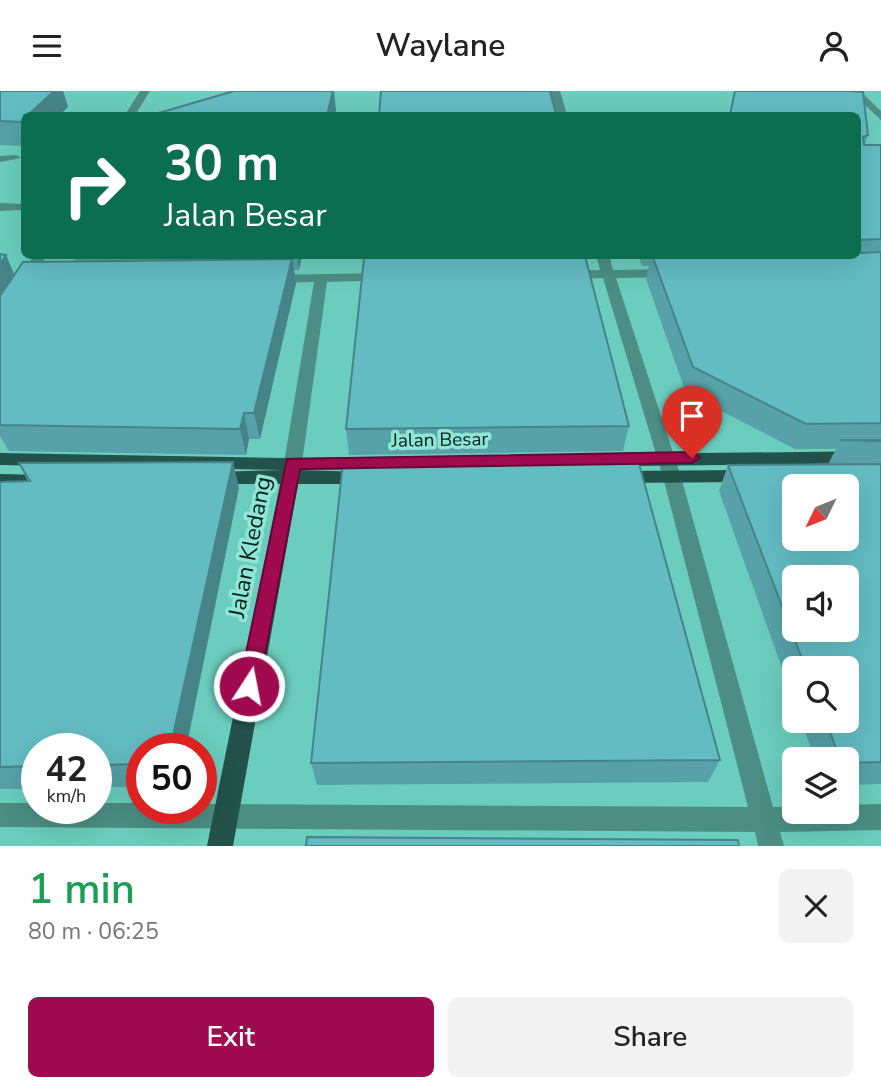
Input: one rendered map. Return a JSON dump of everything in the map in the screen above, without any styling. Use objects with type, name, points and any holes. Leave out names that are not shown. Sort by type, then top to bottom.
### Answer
[{"type":"main road","name":"Jalan Besar","points":[[130,480],[291,470],[669,468],[881,457]]},
{"type":"main road","name":"Jalan Besar","points":[[0,459],[291,470],[669,468],[881,475]]},
{"type":"main road","name":"Jalan Kledang","points":[[220,846],[291,470]]},
{"type":"main road","points":[[0,480],[64,481]]},
{"type":"street","points":[[132,112],[145,91]]},
{"type":"street","points":[[555,91],[561,112]]},
{"type":"street","points":[[855,91],[881,117]]},
{"type":"street","points":[[0,159],[16,158]]},
{"type":"street","points":[[0,207],[21,207]]},
{"type":"street","points":[[0,322],[33,279],[40,259]]},
{"type":"street","points":[[604,259],[669,468],[771,846]]},
{"type":"street","points":[[553,275],[690,273]]},
{"type":"street","points":[[254,279],[403,277]]},
{"type":"street","points":[[291,470],[321,278]]},
{"type":"street","points":[[0,815],[763,820],[881,817]]},
{"type":"shaded area","points":[[0,91],[881,91],[881,846],[0,846]]},
{"type":"building","points":[[0,91],[54,91],[31,112],[21,112],[21,122],[0,121]]},
{"type":"building","points":[[234,91],[333,91],[328,112],[162,112]]},
{"type":"building","points":[[381,91],[550,91],[555,112],[379,112]]},
{"type":"building","points":[[735,91],[863,92],[868,135],[863,137],[864,145],[881,145],[881,239],[861,240],[861,112],[731,112]]},
{"type":"building","points":[[881,252],[881,423],[806,424],[693,367],[653,259],[861,259],[861,253]]},
{"type":"building","points":[[292,259],[254,413],[244,413],[240,429],[0,425],[0,296],[23,262]]},
{"type":"building","points":[[364,259],[586,259],[629,426],[346,429]]},
{"type":"building","points":[[638,460],[720,760],[311,763],[343,462]]},
{"type":"building","points":[[233,462],[174,733],[126,733],[126,764],[112,765],[112,733],[21,733],[21,766],[0,767],[0,482],[30,481],[19,463]]},
{"type":"building","points":[[881,464],[881,762],[859,763],[859,747],[836,747],[830,733],[859,733],[859,656],[801,656],[796,642],[859,642],[859,565],[782,565],[782,606],[728,465]]},
{"type":"building","points":[[307,837],[738,840],[739,846],[306,846]]},
{"type":"route","points":[[249,686],[293,463],[692,458]]}]
